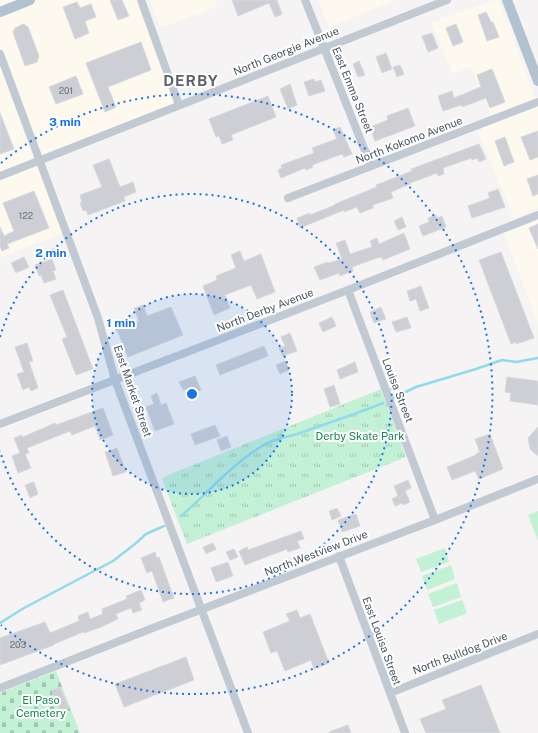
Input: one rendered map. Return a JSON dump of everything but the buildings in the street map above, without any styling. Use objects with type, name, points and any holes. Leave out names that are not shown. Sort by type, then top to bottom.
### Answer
[{"type":"main road","points":[[0,12],[30,0]]},
{"type":"main road","points":[[507,0],[538,81]]},
{"type":"street","points":[[141,0],[179,105]]},
{"type":"street","name":"East Emma Street","points":[[305,0],[371,166]]},
{"type":"street","name":"North Georgie Avenue","points":[[0,176],[447,0]]},
{"type":"street","name":"East Market Street","points":[[0,54],[98,318],[115,380],[248,733]]},
{"type":"street","name":"North Kokomo Avenue","points":[[288,198],[538,102]]},
{"type":"street","name":"North Derby Avenue","points":[[0,424],[538,215]]},
{"type":"street","name":"Louisa Street","points":[[348,290],[435,520]]},
{"type":"street","name":"North Westview Drive","points":[[0,688],[201,609],[538,480]]},
{"type":"street","name":"East Louisa Street","points":[[339,556],[405,733]]},
{"type":"street","name":"North Bulldog Drive","points":[[390,693],[538,634]]},
{"type":"shaded area","points":[[0,0],[141,0],[179,105],[40,161],[66,232],[0,258]]},
{"type":"shaded area","points":[[150,0],[215,0],[218,6],[160,28]]},
{"type":"shaded area","points":[[318,0],[396,0],[329,27]]},
{"type":"shaded area","points":[[494,0],[499,0],[538,106],[538,208],[514,218],[478,132],[493,119],[471,67],[453,74],[431,23]]},
{"type":"shaded area","points":[[538,215],[538,324],[502,229]]},
{"type":"green space","name":"Derby Skate Park","points":[[381,389],[406,457],[187,544],[162,479],[166,476]]},
{"type":"green space","points":[[538,511],[538,541],[528,515]]},
{"type":"green space","points":[[445,548],[449,562],[421,572],[416,559]]},
{"type":"green space","points":[[451,565],[455,579],[427,590],[422,576]]},
{"type":"green space","points":[[457,583],[461,597],[433,607],[428,594]]},
{"type":"green space","points":[[462,600],[467,613],[439,624],[434,610]]},
{"type":"green space","name":"El Paso Cemetery","points":[[56,671],[80,733],[0,733],[0,693]]},
{"type":"waterway","points":[[393,398],[416,387],[502,360],[516,362],[538,358]]},
{"type":"waterway","points":[[181,516],[240,462],[266,444],[383,403]]},
{"type":"waterway","points":[[0,623],[24,608],[113,561],[146,534],[164,526]]},
{"type":"district","name":"DERBY","points":[[191,80]]}]
